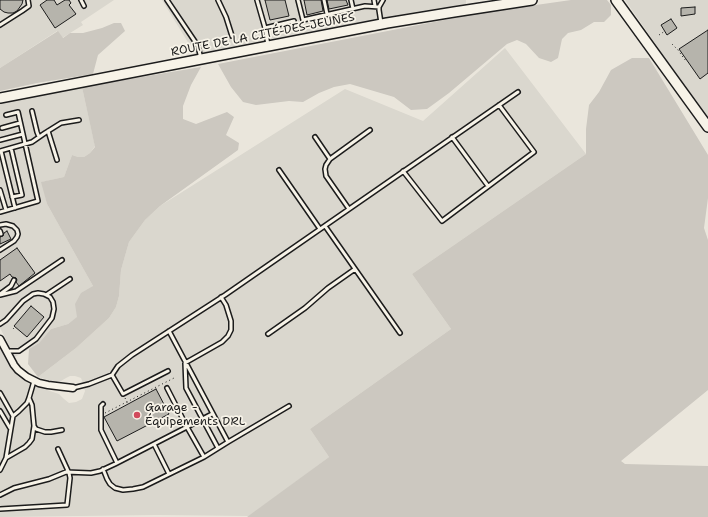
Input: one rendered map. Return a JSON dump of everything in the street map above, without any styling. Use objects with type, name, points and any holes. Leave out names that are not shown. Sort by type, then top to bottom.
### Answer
[{"type":"main road","name":"ROUTE DE LA CITÉ-DES-JEUNES","points":[[0,98],[382,24],[461,10],[532,0]]},
{"type":"main road","points":[[616,0],[708,126]]},
{"type":"street","points":[[0,339],[4,350],[14,365],[27,377],[48,385],[73,388]]},
{"type":"lane","points":[[0,25],[28,6],[28,0]]},
{"type":"lane","points":[[81,0],[84,6]]},
{"type":"lane","points":[[167,0],[198,46],[201,59]]},
{"type":"lane","points":[[218,0],[226,17],[232,36]]},
{"type":"lane","points":[[257,0],[265,28],[268,46]]},
{"type":"lane","points":[[298,0],[303,20],[365,6],[379,7]]},
{"type":"lane","points":[[324,0],[327,14]]},
{"type":"lane","points":[[351,0],[353,9]]},
{"type":"lane","points":[[374,0],[375,6]]},
{"type":"lane","points":[[382,24],[379,7],[383,0]]},
{"type":"lane","points":[[265,28],[294,21]]},
{"type":"lane","points":[[73,388],[112,375],[118,366],[124,361],[221,297],[518,92]]},
{"type":"lane","points":[[403,172],[442,221],[534,152],[499,105]]},
{"type":"lane","points":[[32,111],[37,132],[40,137]]},
{"type":"lane","points":[[0,212],[38,201],[18,112],[6,115]]},
{"type":"lane","points":[[15,208],[0,151],[32,142],[61,123],[79,120]]},
{"type":"lane","points":[[2,128],[20,123]]},
{"type":"lane","points":[[349,209],[326,176],[324,169],[330,158],[370,130]]},
{"type":"lane","points":[[48,131],[57,160]]},
{"type":"lane","points":[[0,140],[23,134]]},
{"type":"lane","points":[[315,137],[330,158]]},
{"type":"lane","points":[[452,137],[488,186]]},
{"type":"lane","points":[[11,148],[22,194],[12,197]]},
{"type":"lane","points":[[278,170],[320,229]]},
{"type":"lane","points":[[0,191],[6,210]]},
{"type":"lane","points":[[0,225],[6,224],[13,226],[17,230],[18,237],[0,250]]},
{"type":"lane","points":[[324,226],[400,333]]},
{"type":"lane","points":[[0,295],[16,291],[62,260]]},
{"type":"lane","points":[[268,334],[305,308],[328,288],[355,269]]},
{"type":"lane","points":[[46,295],[70,279]]},
{"type":"lane","points":[[0,295],[11,286],[14,280]]},
{"type":"lane","points":[[0,324],[6,320],[27,297],[36,293],[46,295],[52,299],[54,305],[52,318],[36,339],[19,351],[4,350]]},
{"type":"lane","points":[[185,363],[222,342],[228,336],[231,330],[232,321],[226,305],[221,297]]},
{"type":"lane","points":[[168,331],[228,442]]},
{"type":"lane","points":[[185,363],[186,388],[218,448]]},
{"type":"lane","points":[[112,375],[122,394],[168,371]]},
{"type":"lane","points":[[0,470],[6,458],[13,416],[23,408],[29,398],[34,380]]},
{"type":"lane","points":[[167,388],[204,457]]},
{"type":"lane","points":[[0,393],[13,416]]},
{"type":"lane","points":[[6,458],[25,447],[32,439],[34,426],[32,405],[29,398]]},
{"type":"lane","points":[[103,404],[101,406],[101,430],[117,463]]},
{"type":"lane","points":[[103,469],[110,484],[115,488],[124,490],[142,487],[204,457],[289,406]]},
{"type":"lane","points":[[0,411],[10,428]]},
{"type":"lane","points":[[0,494],[14,488],[49,479],[66,472],[91,473],[103,469],[212,414]]},
{"type":"lane","points":[[34,426],[36,429],[45,432],[62,430]]},
{"type":"lane","points":[[154,444],[169,474]]},
{"type":"lane","points":[[0,509],[68,505],[70,478],[58,448]]},
{"type":"path","points":[[659,35],[665,31]]},
{"type":"path","points":[[672,44],[685,60],[686,59]]},
{"type":"path","points":[[104,414],[174,378]]},
{"type":"shaded area","points":[[0,0],[114,0],[81,22],[83,25],[62,38],[57,31],[0,68]]},
{"type":"shaded area","points":[[162,0],[466,0],[466,4],[416,12],[188,56],[191,53],[189,44]]},
{"type":"shaded area","points":[[571,0],[607,0],[611,5],[611,15],[604,22],[594,22],[581,30],[568,33],[562,39],[558,58],[551,62],[539,58],[526,44],[517,40],[507,44],[449,93],[427,109],[411,110],[394,97],[350,84],[334,87],[303,102],[289,101],[256,105],[243,102],[231,87],[218,64],[480,13]]},
{"type":"shaded area","points":[[625,0],[708,0],[708,117],[666,59]]},
{"type":"shaded area","points":[[114,23],[121,23],[125,31],[98,55],[93,74],[37,83],[0,91],[0,68],[58,31],[63,38],[70,33],[83,33]]},
{"type":"shaded area","points":[[505,48],[586,154],[412,274],[451,329],[310,429],[329,457],[250,516],[157,515],[0,517],[0,348],[12,370],[29,384],[59,394],[69,403],[82,399],[85,391],[81,378],[70,376],[56,382],[38,377],[76,348],[109,318],[116,307],[119,296],[121,270],[129,242],[145,220],[160,206],[345,89],[423,121]]},
{"type":"shaded area","points":[[632,58],[649,58],[708,155],[708,198],[704,228],[708,240],[708,390],[621,461],[625,464],[708,466],[708,517],[247,517],[329,457],[310,429],[451,329],[412,274],[586,154],[586,129],[589,105],[599,92],[611,70]]},
{"type":"shaded area","points":[[201,67],[191,85],[183,106],[183,119],[196,124],[227,112],[234,117],[226,135],[239,143],[238,150],[160,206],[145,220],[129,242],[121,270],[119,296],[116,307],[109,318],[76,348],[38,377],[28,364],[29,349],[39,343],[51,329],[68,324],[77,317],[75,304],[81,293],[93,286],[47,204],[41,182],[64,177],[72,155],[84,157],[95,147],[82,87]]},
{"type":"shaded area","points":[[82,87],[95,146],[90,153],[84,157],[72,155],[64,177],[42,182],[47,204],[93,286],[78,317],[68,324],[51,329],[39,343],[15,357],[0,328],[0,103]]},
{"type":"building","points":[[0,0],[23,0],[17,11],[8,13],[0,9]]},
{"type":"building","points":[[47,0],[54,0],[57,5],[65,0],[69,0],[71,3],[69,5],[76,14],[55,28],[40,5]]},
{"type":"building","points":[[265,0],[285,0],[289,16],[270,20]]},
{"type":"building","points":[[304,0],[321,0],[323,11],[307,15]]},
{"type":"building","points":[[327,0],[346,0],[348,5],[329,9]]},
{"type":"building","points":[[695,7],[695,14],[681,16],[681,8]]},
{"type":"building","points":[[671,19],[677,28],[667,35],[661,25]]},
{"type":"building","points":[[708,30],[708,73],[700,79],[679,49]]},
{"type":"building","points":[[7,231],[11,239],[0,244],[0,237]]},
{"type":"building","points":[[17,248],[35,273],[19,286],[16,282],[16,278],[12,277],[10,274],[0,281],[0,260]]},
{"type":"building","points":[[31,306],[44,317],[27,337],[14,326]]},
{"type":"building","name":"Garage - Équipements DRL","points":[[156,389],[169,414],[117,441],[104,417]]},
{"type":"place","name":"Garage - Équipements DRL","points":[[137,415]]}]
